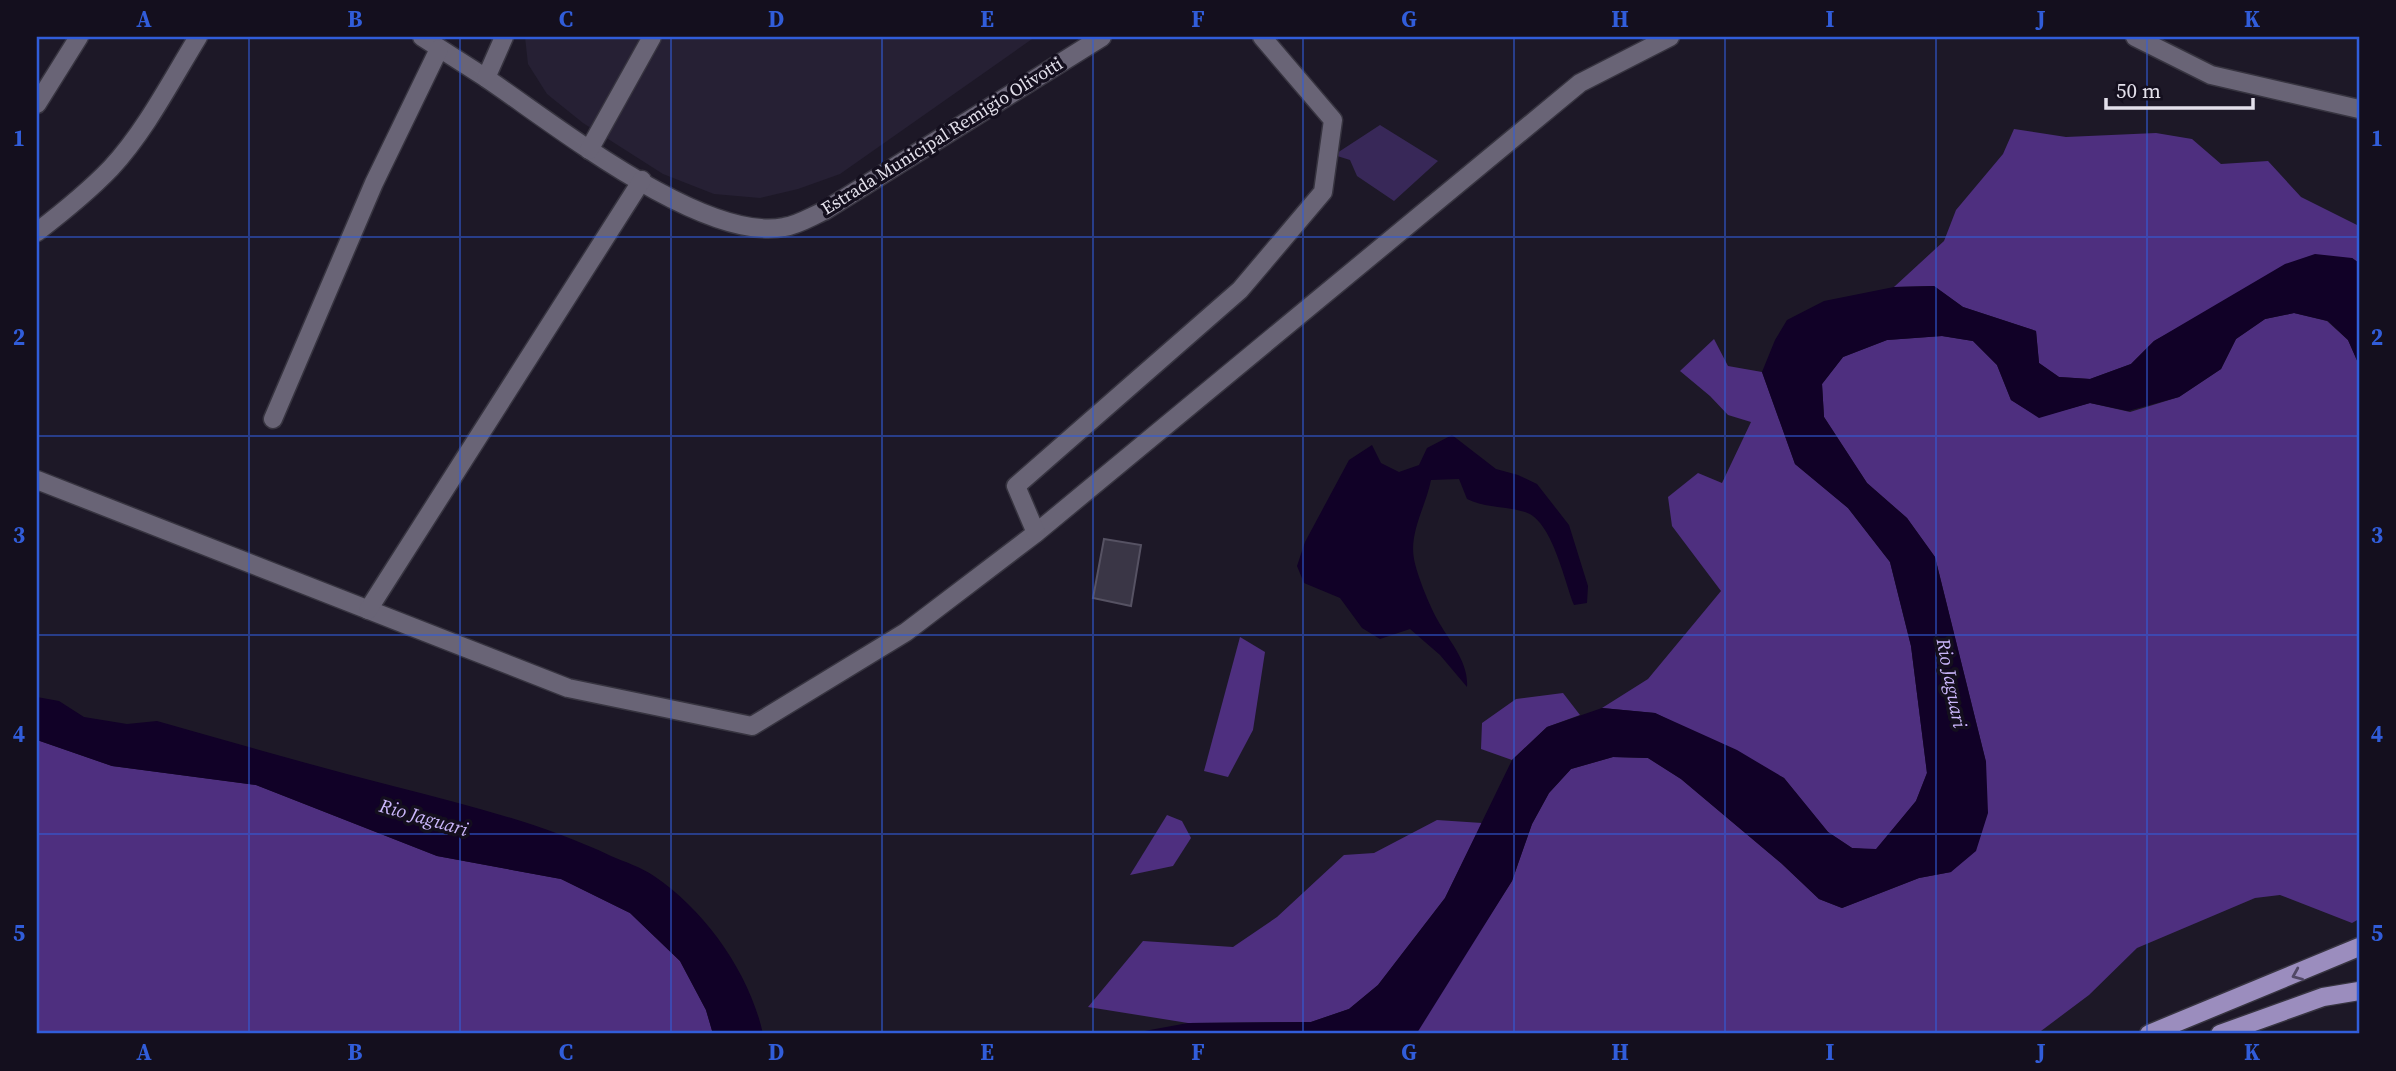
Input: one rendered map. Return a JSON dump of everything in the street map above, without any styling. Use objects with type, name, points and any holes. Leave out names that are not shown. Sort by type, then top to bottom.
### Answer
[{"type":"main road","points":[[2149,1034],[2359,947]]},
{"type":"main road","points":[[2220,1034],[2323,997],[2359,991]]},
{"type":"street","points":[[37,104],[79,37]]},
{"type":"street","points":[[37,232],[79,200],[113,166],[151,113],[198,37]]},
{"type":"street","name":"Estrada Municipal Remigio Olivotti","points":[[422,37],[589,150],[697,212],[741,226],[784,228],[824,211],[1102,37]]},
{"type":"street","points":[[486,78],[504,37]]},
{"type":"street","points":[[589,150],[652,37]]},
{"type":"street","points":[[1036,533],[1016,486],[1240,290],[1323,192],[1333,120],[1262,37]]},
{"type":"street","points":[[37,480],[568,688],[752,726],[906,632],[1036,533],[1580,83],[1670,37]]},
{"type":"street","points":[[2135,37],[2211,75],[2359,109]]},
{"type":"street","points":[[272,419],[374,183],[439,49]]},
{"type":"street","points":[[368,610],[642,180]]},
{"type":"shaded area","points":[[525,37],[1035,37],[840,174],[798,189],[760,198],[714,194],[663,174],[583,123],[547,94],[528,64]]},
{"type":"shaded area","points":[[1380,125],[1438,161],[1394,201],[1357,176],[1350,160],[1334,155]]},
{"type":"shaded area","points":[[2014,129],[2066,137],[2156,133],[2192,139],[2221,164],[2268,161],[2301,197],[2359,226],[2359,263],[2352,258],[2198,317],[2154,341],[2131,364],[2090,379],[2059,377],[2039,363],[2036,331],[1963,307],[1934,286],[1894,287],[1944,241],[1956,210],[2003,154]]},
{"type":"shaded area","points":[[2294,313],[2327,321],[2348,340],[2359,365],[2359,919],[2352,923],[2280,895],[2255,898],[2137,948],[2089,995],[2037,1034],[1414,1034],[1512,881],[1532,824],[1549,793],[1571,769],[1613,757],[1648,758],[1681,779],[1781,863],[1819,899],[1842,908],[1919,878],[1951,872],[1986,762],[1935,557],[1907,518],[1867,483],[1824,417],[1822,384],[1843,357],[1887,340],[1942,336],[1973,341],[1997,365],[2011,400],[2039,417],[2090,403],[2130,412],[2179,397],[2221,369],[2236,339],[2265,319]]},
{"type":"shaded area","points":[[1714,339],[1728,366],[1762,372],[1795,464],[1848,508],[1890,562],[1911,646],[1927,773],[1916,801],[1876,850],[1852,848],[1828,832],[1784,778],[1655,713],[1602,708],[1648,679],[1721,591],[1672,526],[1668,497],[1698,473],[1722,483],[1751,422],[1728,415],[1680,371]]},
{"type":"shaded area","points":[[1240,637],[1265,652],[1253,730],[1228,777],[1204,771]]},
{"type":"shaded area","points":[[1563,693],[1580,715],[1547,727],[1512,760],[1481,749],[1482,723],[1516,699]]},
{"type":"shaded area","points":[[37,740],[112,766],[256,785],[437,856],[561,879],[630,913],[680,961],[706,1010],[713,1034],[37,1034]]},
{"type":"shaded area","points":[[1167,815],[1182,821],[1191,838],[1173,866],[1130,875]]},
{"type":"shaded area","points":[[1437,820],[1482,823],[1445,898],[1378,985],[1349,1009],[1311,1022],[1188,1023],[1088,1007],[1143,941],[1233,947],[1277,917],[1344,855],[1374,853]]},
{"type":"water","name":"Rio Jaguari","points":[[2315,254],[2352,258],[2359,263],[2359,365],[2348,340],[2328,321],[2294,313],[2265,319],[2236,339],[2221,369],[2179,397],[2128,411],[2090,403],[2039,418],[2011,400],[1997,365],[1973,341],[1942,336],[1887,340],[1843,357],[1822,384],[1824,417],[1867,483],[1907,518],[1935,557],[1986,762],[1988,813],[1976,851],[1951,872],[1919,878],[1842,908],[1819,899],[1781,863],[1681,779],[1648,758],[1613,757],[1571,769],[1549,793],[1532,824],[1512,881],[1417,1033],[1128,1034],[1188,1023],[1311,1022],[1349,1009],[1378,985],[1445,898],[1512,760],[1547,727],[1602,708],[1655,713],[1737,750],[1784,778],[1828,832],[1852,848],[1876,849],[1916,801],[1927,773],[1911,646],[1890,562],[1848,508],[1795,464],[1762,372],[1775,340],[1787,320],[1824,301],[1894,287],[1934,286],[1963,307],[2036,331],[2039,363],[2059,377],[2090,379],[2131,364],[2154,341],[2285,264]]},
{"type":"water","points":[[1452,435],[1496,469],[1537,484],[1569,525],[1588,586],[1587,603],[1574,605],[1550,538],[1534,517],[1525,512],[1467,499],[1459,479],[1431,480],[1416,529],[1414,559],[1434,613],[1462,660],[1467,687],[1440,655],[1410,629],[1380,639],[1362,628],[1340,598],[1304,583],[1297,566],[1305,542],[1349,460],[1372,445],[1381,463],[1399,472],[1419,465],[1427,448]]},
{"type":"water","name":"Rio Jaguari","points":[[37,697],[59,701],[84,717],[127,724],[157,721],[476,808],[531,824],[638,867],[673,890],[708,926],[723,946],[748,989],[763,1034],[713,1034],[706,1010],[680,961],[630,913],[561,879],[437,856],[256,785],[112,766],[37,740]]},
{"type":"building","points":[[1104,539],[1141,545],[1131,606],[1093,598]]}]
